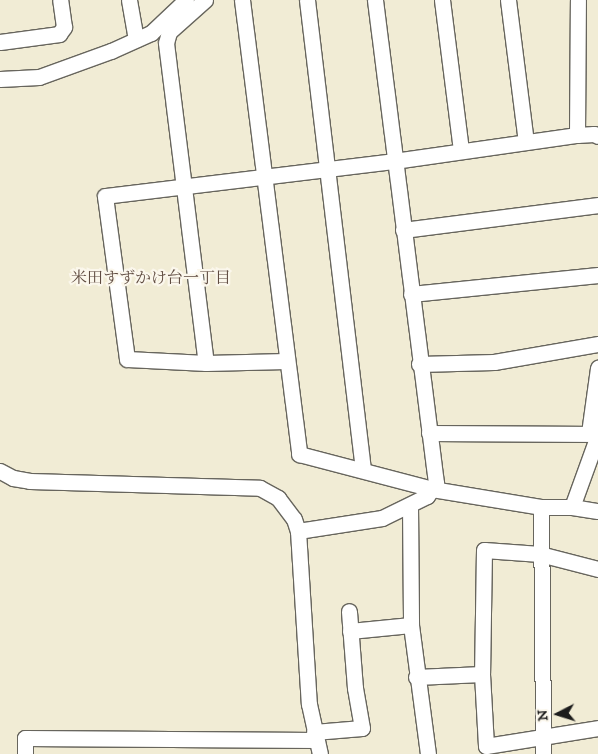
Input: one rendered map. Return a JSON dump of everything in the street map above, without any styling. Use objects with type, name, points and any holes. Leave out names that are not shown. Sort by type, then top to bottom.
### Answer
[{"type":"street","points":[[0,42],[59,34],[64,27],[60,0]]},
{"type":"street","points":[[129,0],[136,39]]},
{"type":"street","points":[[0,79],[39,77],[111,51],[150,33],[171,6],[186,0]]},
{"type":"street","points":[[205,0],[169,32],[166,43],[206,363]]},
{"type":"street","points":[[242,0],[299,454],[432,489],[541,507],[572,507],[598,511]]},
{"type":"street","points":[[307,0],[363,470]]},
{"type":"street","points":[[298,531],[382,518],[427,496],[436,483],[419,364],[375,0]]},
{"type":"street","points":[[442,0],[461,151]]},
{"type":"street","points":[[508,0],[526,142]]},
{"type":"street","points":[[577,134],[578,0]]},
{"type":"street","points":[[286,361],[206,363],[127,359],[105,196],[394,161],[577,134],[594,134],[598,136]]},
{"type":"street","points":[[403,230],[598,205]]},
{"type":"street","points":[[411,294],[598,275]]},
{"type":"street","points":[[419,364],[494,362],[598,344]]},
{"type":"street","points":[[572,507],[595,434],[598,368]]},
{"type":"street","points":[[429,433],[595,434]]},
{"type":"street","points":[[0,471],[13,478],[40,482],[260,488],[278,498],[294,519],[298,531],[309,704],[317,742]]},
{"type":"street","points":[[410,505],[410,625],[428,754]]},
{"type":"street","points":[[541,507],[543,754]]},
{"type":"street","points":[[598,569],[540,554],[484,550],[482,674],[486,746],[598,728]]},
{"type":"street","points":[[25,754],[25,738],[92,739],[155,746],[288,747],[317,742],[362,728],[355,688],[349,611]]},
{"type":"street","points":[[350,630],[410,625]]},
{"type":"street","points":[[416,677],[482,674]]},
{"type":"street","points":[[92,739],[92,754]]},
{"type":"district","name":"米田すずかけ台一丁目","points":[[151,278]]}]
